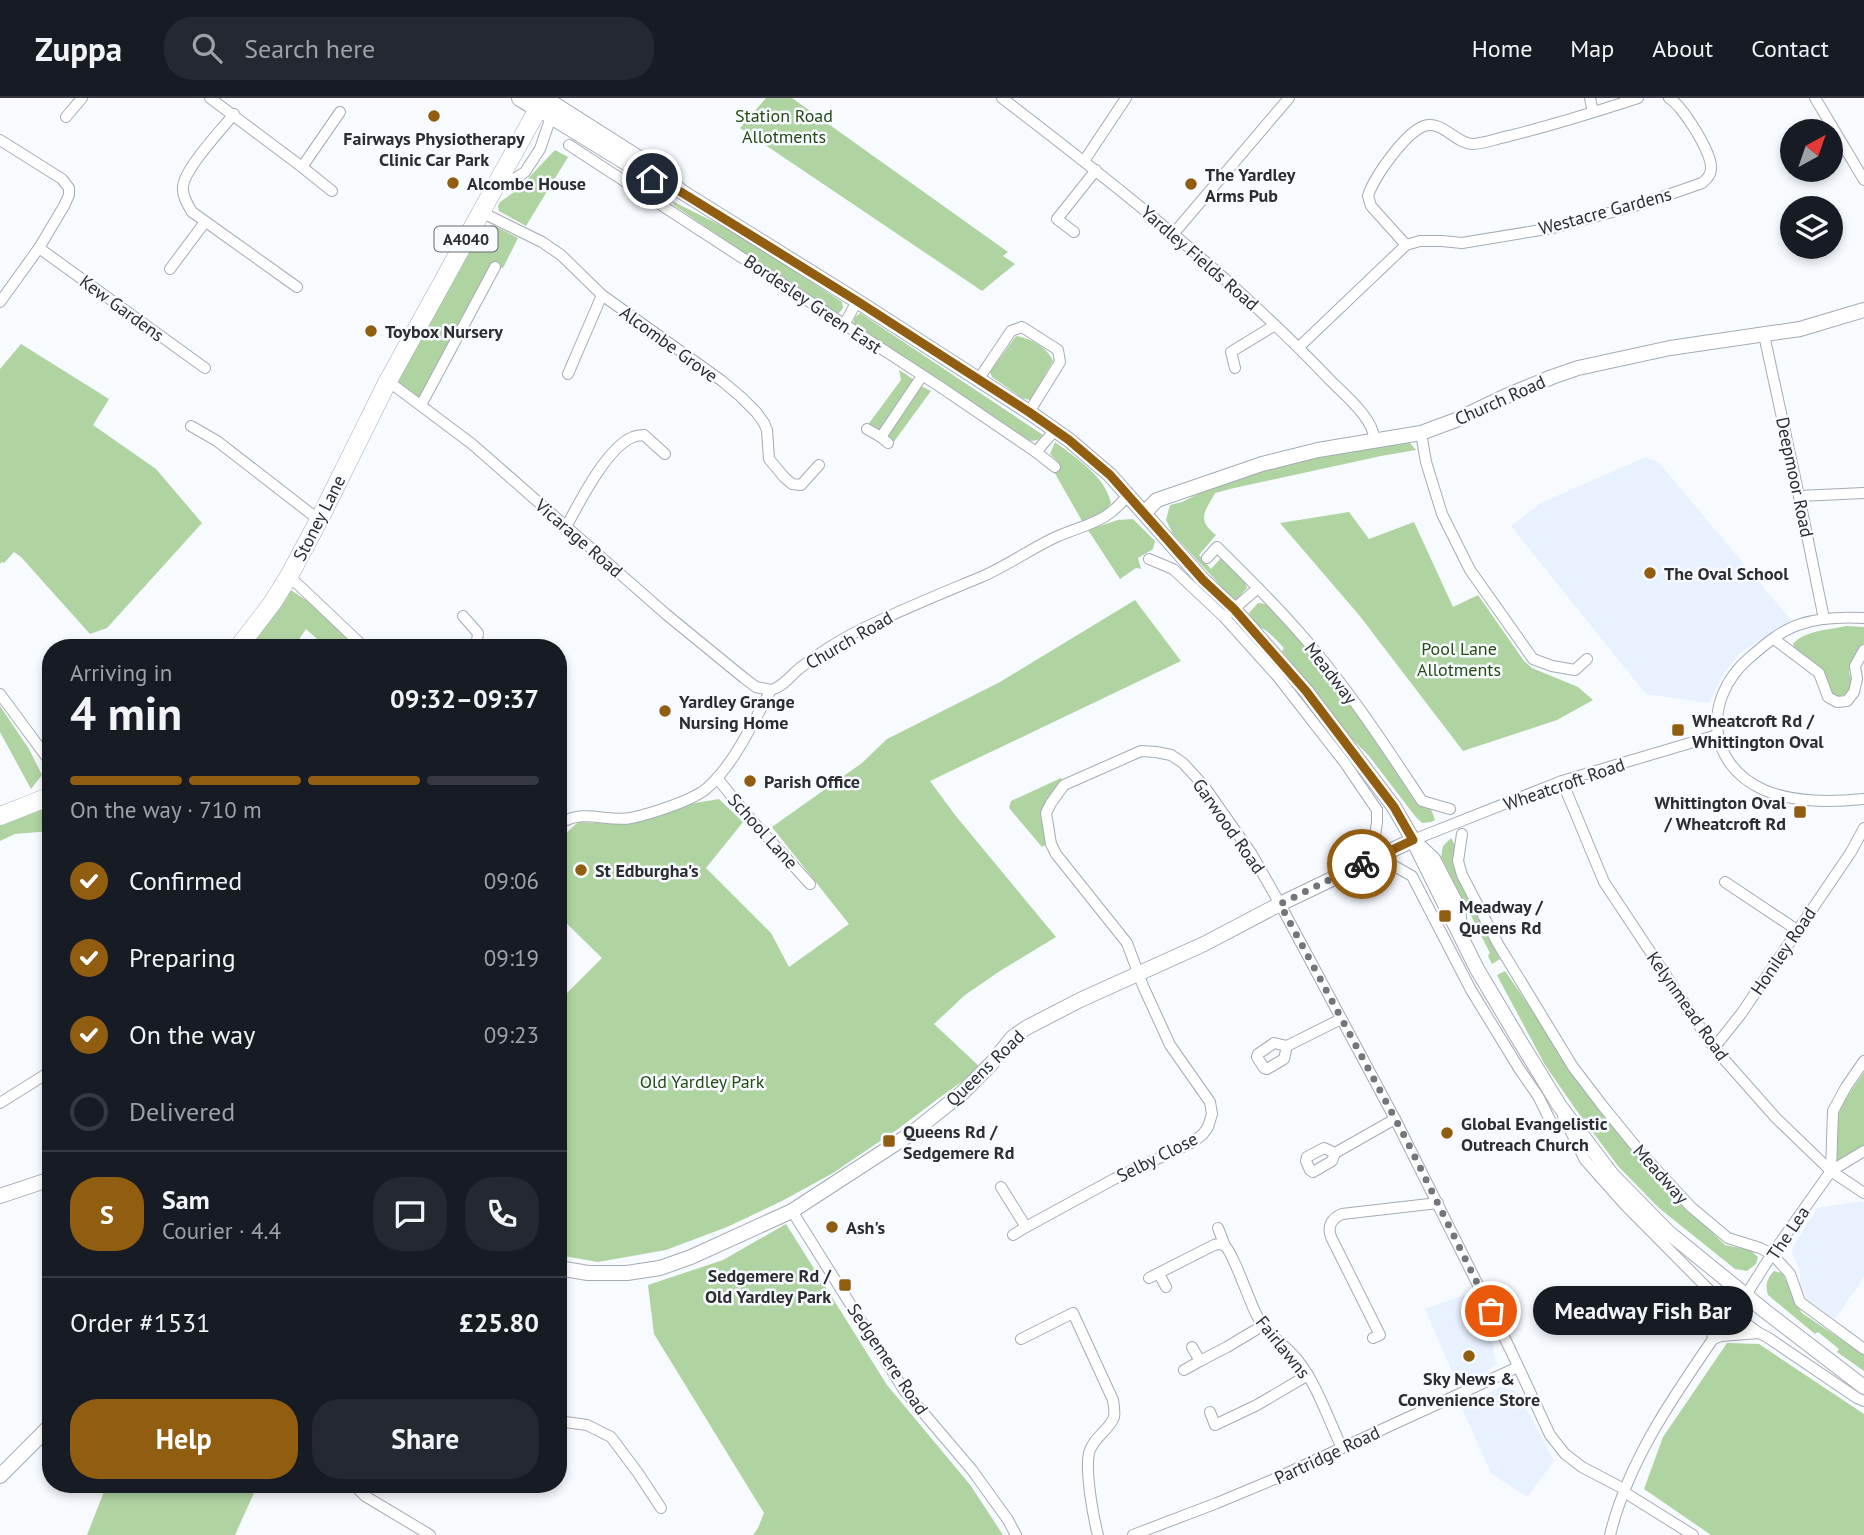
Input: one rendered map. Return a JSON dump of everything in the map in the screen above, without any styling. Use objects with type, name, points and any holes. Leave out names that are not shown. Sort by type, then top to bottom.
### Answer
[{"type":"main road","name":"Bordesley Green East","points":[[520,98],[544,106]]},
{"type":"main road","name":"A4040","points":[[388,381],[496,183],[544,106]]},
{"type":"main road","name":"Stoney Lane","points":[[245,639],[289,576],[388,381]]},
{"type":"main road","points":[[0,816],[42,800]]},
{"type":"street","points":[[66,117],[82,98]]},
{"type":"street","points":[[210,98],[332,191]]},
{"type":"street","name":"Yardley Fields Road","points":[[1002,98],[1174,233],[1299,347],[1365,417],[1374,440]]},
{"type":"street","points":[[1084,161],[1126,98]]},
{"type":"street","points":[[1174,233],[1289,98]]},
{"type":"street","points":[[1590,98],[1593,112]]},
{"type":"street","points":[[1299,347],[1406,245],[1371,206],[1368,196],[1379,174],[1415,132],[1426,125],[1439,126],[1459,141],[1474,144],[1544,127],[1638,98]]},
{"type":"street","name":"Westacre Gardens","points":[[1406,245],[1420,241],[1462,243],[1553,228],[1642,204],[1702,183],[1709,177],[1710,157],[1682,110],[1669,98]]},
{"type":"street","points":[[1815,98],[1864,180]]},
{"type":"street","name":"Bordesley Green East","points":[[544,106],[652,179],[681,192],[1029,412],[1110,475],[1128,495]]},
{"type":"street","points":[[302,167],[341,112]]},
{"type":"street","points":[[234,114],[188,172],[183,186],[185,200],[192,212],[297,287]]},
{"type":"street","points":[[0,140],[62,179],[69,188],[64,206],[39,248],[0,302]]},
{"type":"street","name":"Bordesley Green East","points":[[569,145],[922,376],[1055,467]]},
{"type":"street","points":[[1074,232],[1057,219],[1096,170]]},
{"type":"street","name":"Alcombe Grove","points":[[481,212],[542,242],[561,255],[602,295],[722,381],[756,412],[768,430],[769,459],[792,484],[801,485],[819,465]]},
{"type":"street","points":[[170,270],[205,222]]},
{"type":"street","name":"Kew Gardens","points":[[39,248],[205,368]]},
{"type":"street","points":[[421,405],[495,267]]},
{"type":"street","points":[[568,374],[602,295]]},
{"type":"street","points":[[844,325],[857,301]]},
{"type":"street","name":"Church Road","points":[[1144,513],[1157,500],[1262,464],[1318,450],[1420,433],[1578,368],[1715,340],[1800,329],[1864,310]]},
{"type":"street","points":[[1235,368],[1231,352],[1275,325]]},
{"type":"street","points":[[978,380],[1010,331],[1022,327],[1058,350],[1060,362],[1029,412]]},
{"type":"street","name":"Deepmoor Road","points":[[1764,335],[1824,619]]},
{"type":"street","points":[[867,429],[885,440],[922,376]]},
{"type":"street","name":"Vicarage Road","points":[[388,381],[472,444],[667,615],[744,678],[756,687],[771,690]]},
{"type":"street","points":[[191,426],[216,441],[319,520]]},
{"type":"street","points":[[1036,452],[1055,430]]},
{"type":"street","points":[[1420,433],[1442,514],[1470,570],[1533,659],[1575,670],[1587,659]]},
{"type":"street","points":[[566,527],[592,480],[624,442],[633,436],[644,435],[666,454]]},
{"type":"street","points":[[1799,496],[1864,493]]},
{"type":"street","name":"Church Road","points":[[567,820],[576,816],[630,818],[670,806],[704,791],[735,752],[771,690],[781,686],[801,667],[854,633],[925,599],[983,576],[1056,537],[1102,519],[1117,509],[1128,495]]},
{"type":"street","name":"Meadway","points":[[1128,495],[1229,613],[1306,691],[1377,810],[1374,842]]},
{"type":"street","name":"Meadway","points":[[1207,558],[1217,547],[1258,588],[1316,651],[1374,729],[1422,801],[1450,809]]},
{"type":"street","name":"Meadway","points":[[1149,559],[1173,569],[1229,613]]},
{"type":"street","points":[[289,576],[356,639]]},
{"type":"street","points":[[1229,613],[1258,588]]},
{"type":"street","points":[[463,616],[478,633],[477,639]]},
{"type":"street","points":[[1864,618],[1824,619],[1796,626],[1774,639],[1728,680],[1716,714],[1717,735],[1722,750],[1745,778],[1764,790],[1814,801],[1864,801]]},
{"type":"street","points":[[1774,639],[1819,673],[1828,697],[1837,702],[1849,700],[1854,692],[1857,680],[1855,666],[1864,650]]},
{"type":"street","points":[[0,694],[42,751]]},
{"type":"street","name":"Wheatcroft Road","points":[[1413,840],[1562,781],[1717,735]]},
{"type":"street","name":"Garwood Road","points":[[1139,974],[1127,943],[1056,854],[1051,844],[1046,813],[1064,785],[1141,751],[1167,754],[1184,762],[1251,853],[1395,1119],[1550,1435],[1565,1454],[1582,1467],[1693,1535]]},
{"type":"street","name":"Meadway","points":[[1349,760],[1394,807],[1413,840],[1433,859],[1458,907],[1459,933],[1477,969],[1585,1160],[1625,1205],[1733,1314],[1864,1401]]},
{"type":"street","name":"School Lane","points":[[717,778],[810,884]]},
{"type":"street","name":"Kelynmead Road","points":[[1562,781],[1605,881],[1714,1048],[1776,1118],[1831,1171],[1864,1193]]},
{"type":"street","name":"Honiley Road","points":[[1714,1048],[1741,1014],[1864,828]]},
{"type":"street","name":"Meadway","points":[[1462,834],[1458,861],[1462,875],[1509,964],[1587,1086],[1641,1153],[1691,1207],[1728,1238],[1772,1254]]},
{"type":"street","name":"Queens Road","points":[[567,1270],[588,1273],[627,1273],[660,1268],[691,1257],[792,1211],[912,1133],[962,1093],[992,1064],[1013,1037],[1026,1028],[1080,1000],[1204,944],[1413,840]]},
{"type":"street","points":[[1850,852],[1864,851]]},
{"type":"street","name":"Meadway","points":[[1389,863],[1412,876],[1471,990],[1520,1070],[1550,1098],[1612,1175],[1669,1233],[1864,1387]]},
{"type":"street","points":[[1725,882],[1797,930]]},
{"type":"street","points":[[1442,935],[1459,933]]},
{"type":"street","name":"Selby Close","points":[[1013,1236],[1114,1179],[1193,1142],[1208,1126],[1212,1114],[1210,1102],[1170,1045],[1139,974]]},
{"type":"street","points":[[1287,1046],[1341,1018]]},
{"type":"street","points":[[1831,1171],[1833,1111],[1864,1061]]},
{"type":"street","points":[[0,1103],[42,1077]]},
{"type":"street","name":"Meadway","points":[[1550,1098],[1551,1122]]},
{"type":"street","points":[[1335,1153],[1395,1119]]},
{"type":"street","name":"The Lea","points":[[1746,1295],[1831,1171],[1864,1152]]},
{"type":"street","points":[[0,1196],[42,1182]]},
{"type":"street","points":[[1000,1187],[1026,1227]]},
{"type":"street","points":[[1373,1338],[1380,1335],[1331,1237],[1330,1224],[1342,1214],[1438,1203]]},
{"type":"street","name":"Sedgemere Road","points":[[792,1211],[904,1390],[972,1470],[1016,1535]]},
{"type":"street","name":"Fairlawns","points":[[1218,1228],[1262,1326],[1295,1357],[1308,1375],[1342,1448]]},
{"type":"street","points":[[1166,1286],[1154,1276],[1214,1245],[1226,1246]]},
{"type":"street","points":[[1772,1254],[1790,1274],[1800,1302],[1864,1349]]},
{"type":"street","points":[[1703,1285],[1713,1339]]},
{"type":"street","points":[[1021,1339],[1073,1313],[1113,1400],[1115,1415],[1094,1440],[1089,1454],[1094,1521],[1098,1535]]},
{"type":"street","points":[[1184,1370],[1262,1326]]},
{"type":"street","points":[[1610,1535],[1624,1491],[1652,1432],[1713,1339],[1759,1333]]},
{"type":"street","points":[[1192,1347],[1200,1361]]},
{"type":"street","name":"Partridge Road","points":[[1133,1535],[1228,1499],[1518,1367]]},
{"type":"street","points":[[1210,1412],[1215,1425],[1257,1405],[1308,1375]]},
{"type":"street","points":[[567,1422],[587,1425],[611,1437],[661,1508]]},
{"type":"street","points":[[0,1476],[42,1434]]},
{"type":"street","points":[[362,1493],[430,1535]]},
{"type":"shaded area","name":"The Oval School","points":[[1646,457],[1659,463],[1791,620],[1740,653],[1724,673],[1709,703],[1646,694],[1511,526],[1541,503]]},
{"type":"shaded area","points":[[1861,1201],[1864,1203],[1864,1277],[1835,1319],[1807,1299],[1800,1284],[1800,1270],[1792,1254],[1793,1247],[1817,1208]]},
{"type":"shaded area","points":[[1470,1293],[1490,1330],[1496,1364],[1487,1372],[1458,1385],[1425,1309]]},
{"type":"shaded area","points":[[1500,1387],[1517,1391],[1554,1461],[1527,1497],[1492,1474],[1461,1407]]},
{"type":"green space","name":"Station Road Allotments","points":[[766,98],[792,98],[1008,252],[1003,256],[1015,264],[982,291],[740,128]]},
{"type":"green space","points":[[555,150],[568,157],[526,226],[499,211],[500,202],[517,190]]},
{"type":"green space","points":[[672,201],[740,235],[842,302],[843,308],[839,313],[831,312],[675,206]]},
{"type":"green space","points":[[493,225],[518,238],[503,268],[491,264],[420,399],[397,382],[480,229]]},
{"type":"green space","points":[[860,313],[1043,435],[1038,440],[1030,441],[853,323]]},
{"type":"green space","points":[[1016,336],[1038,344],[1053,361],[1030,400],[1022,398],[992,377],[990,372]]},
{"type":"green space","points":[[21,344],[109,399],[93,425],[156,469],[202,523],[107,628],[90,634],[21,557],[14,552],[0,564],[0,369]]},
{"type":"green space","points":[[899,370],[913,379],[913,383],[881,432],[867,426],[901,380]]},
{"type":"green space","points":[[920,387],[931,391],[893,443],[886,436]]},
{"type":"green space","points":[[1055,442],[1089,468],[1103,484],[1111,503],[1106,510],[1082,521],[1053,470],[1059,463],[1050,454]]},
{"type":"green space","points":[[1410,443],[1416,450],[1215,493],[1204,520],[1216,535],[1199,555],[1211,569],[1221,558],[1245,583],[1247,588],[1236,600],[1173,534],[1166,520],[1170,505],[1212,487],[1265,470],[1333,453]]},
{"type":"green space","name":"Pool Lane Allotments","points":[[1349,512],[1369,539],[1414,522],[1453,607],[1478,595],[1524,661],[1532,668],[1578,687],[1593,700],[1557,720],[1463,751],[1359,615],[1280,523]]},
{"type":"green space","points":[[1133,519],[1155,541],[1153,549],[1138,558],[1141,569],[1136,568],[1120,579],[1088,530],[1118,520]]},
{"type":"green space","points":[[289,589],[309,602],[349,639],[317,639],[306,629],[299,639],[256,639]]},
{"type":"green space","name":"Old Yardley Park","points":[[1135,600],[1181,661],[930,781],[1056,937],[965,995],[934,1024],[981,1068],[833,1173],[727,1227],[666,1250],[598,1262],[567,1257],[567,993],[602,958],[567,924],[567,832],[578,822],[616,824],[719,799],[743,822],[706,868],[771,933],[789,967],[849,924],[772,827],[862,763],[887,739],[1000,682]]},
{"type":"green space","points":[[1258,603],[1266,604],[1311,652],[1418,803],[1431,809],[1435,820],[1422,823],[1415,816],[1282,651],[1284,648],[1267,631],[1255,624],[1249,613]]},
{"type":"green space","points":[[1846,626],[1864,627],[1864,643],[1849,672],[1852,682],[1850,691],[1837,699],[1795,650],[1793,644],[1811,633]]},
{"type":"green space","points":[[0,706],[29,749],[42,775],[31,789],[0,732]]},
{"type":"green space","points":[[1061,778],[1048,803],[1047,844],[1042,847],[1009,808],[1011,801]]},
{"type":"green space","points":[[42,808],[42,832],[15,834],[0,841],[0,824]]},
{"type":"green space","points":[[1451,838],[1457,849],[1453,863],[1500,959],[1492,964],[1488,956],[1490,953],[1441,857],[1443,846]]},
{"type":"green space","points":[[1505,971],[1610,1123],[1649,1170],[1725,1245],[1750,1250],[1758,1257],[1756,1264],[1747,1271],[1735,1269],[1659,1208],[1618,1166],[1545,1065],[1497,975]]},
{"type":"green space","points":[[1864,1072],[1864,1148],[1844,1162],[1836,1161],[1829,1144],[1842,1104]]},
{"type":"green space","points":[[786,1224],[887,1385],[971,1486],[1003,1535],[753,1535],[764,1513],[654,1334],[648,1285],[723,1260]]},
{"type":"green space","points":[[1774,1271],[1782,1273],[1802,1313],[1864,1355],[1864,1371],[1768,1295],[1767,1282]]},
{"type":"green space","points":[[1727,1343],[1759,1344],[1864,1414],[1864,1535],[1711,1535],[1644,1489],[1663,1437]]},
{"type":"green space","points":[[103,1493],[254,1493],[235,1535],[87,1535]]},
{"type":"way so far","points":[[1362,864],[1280,904],[1406,1139],[1491,1311]]},
{"type":"place","name":"Fairways Physiotherapy Clinic Car Park","points":[[434,116]]},
{"type":"place","name":"Alcombe House","points":[[453,183]]},
{"type":"place","name":"The Yardley Arms Pub","points":[[1191,184]]},
{"type":"place","name":"Toybox Nursery","points":[[371,331]]},
{"type":"place","name":"The Oval School","points":[[1650,573]]},
{"type":"place","name":"Yardley Grange Nursing Home","points":[[665,711]]},
{"type":"place","name":"Wheatcroft Rd / Whittington Oval","points":[[1678,730]]},
{"type":"place","name":"Parish Office","points":[[750,781]]},
{"type":"place","name":"Whittington Oval / Wheatcroft Rd","points":[[1800,812]]},
{"type":"place","name":"St Edburgha's","points":[[581,870]]},
{"type":"place","name":"Meadway / Queens Rd","points":[[1445,916]]},
{"type":"place","name":"Global Evangelistic Outreach Church","points":[[1447,1133]]},
{"type":"place","name":"Queens Rd / Sedgemere Rd","points":[[889,1141]]},
{"type":"place","name":"Ash's","points":[[832,1227]]},
{"type":"place","name":"Sedgemere Rd / Old Yardley Park","points":[[845,1285]]},
{"type":"place","name":"Meadway Fish Bar","points":[[1491,1311]]},
{"type":"place","name":"Sky News & Convenience Store","points":[[1469,1356]]},
{"type":"route","points":[[652,179],[681,192],[1029,412],[1069,440],[1110,475],[1306,691],[1394,807],[1413,840],[1362,864]]}]
